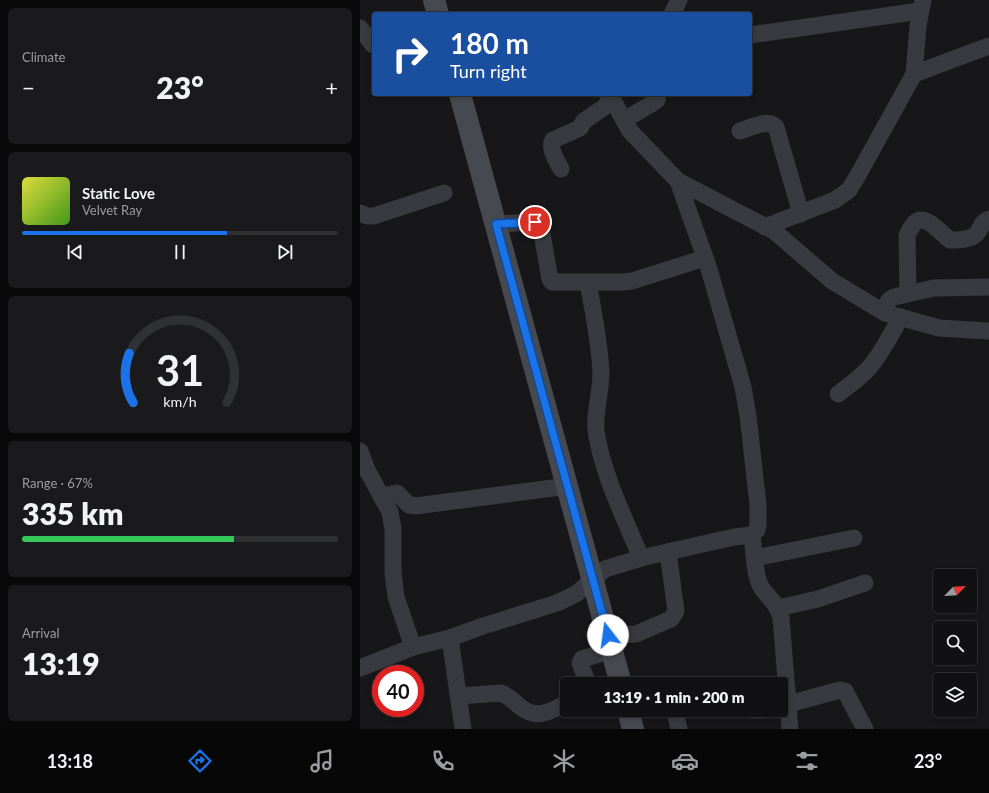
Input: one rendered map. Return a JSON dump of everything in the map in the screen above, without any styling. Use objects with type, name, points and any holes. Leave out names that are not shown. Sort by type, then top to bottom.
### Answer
[{"type":"street","points":[[434,0],[437,12]]},
{"type":"street","points":[[673,12],[679,0]]},
{"type":"street","points":[[752,35],[922,6],[914,74],[849,190],[835,200],[765,227]]},
{"type":"street","points":[[360,28],[369,46]]},
{"type":"street","points":[[914,74],[989,46]]},
{"type":"street","points":[[461,96],[619,677]]},
{"type":"street","points":[[624,120],[653,103],[657,100],[658,96]]},
{"type":"street","points":[[561,169],[551,148],[553,140],[580,128],[584,121],[610,97],[630,131],[678,181],[774,232],[832,281],[885,312],[938,328],[989,331]]},
{"type":"street","points":[[740,131],[768,122],[773,123],[776,127],[801,214]]},
{"type":"street","points":[[360,668],[413,647],[450,638],[557,603],[576,594],[592,578],[605,569],[641,558],[734,537],[752,535],[757,530],[758,504],[748,416],[741,379],[705,258],[678,181]]},
{"type":"street","points":[[360,213],[368,216],[374,216],[444,193]]},
{"type":"street","points":[[908,294],[907,236],[908,232],[916,221],[926,220],[950,240],[956,240],[974,237],[978,233],[980,226],[984,221],[989,219]]},
{"type":"street","points":[[496,224],[535,222],[539,224],[552,282],[632,281],[705,258]]},
{"type":"street","points":[[588,282],[598,343],[601,373],[596,428],[600,453],[608,479],[641,558]]},
{"type":"street","points":[[885,312],[886,303],[894,297],[934,288],[989,287]]},
{"type":"street","points":[[838,394],[870,367],[877,358],[901,317]]},
{"type":"street","points":[[360,451],[368,470],[390,512],[393,529],[393,572],[396,596],[413,647]]},
{"type":"street","points":[[381,496],[396,493],[409,505],[416,506],[568,486]]},
{"type":"street","points":[[752,535],[760,586],[778,608],[781,618],[784,677]]},
{"type":"street","points":[[755,558],[854,538]]},
{"type":"street","points":[[585,677],[580,663],[582,659],[610,643],[636,634],[671,619],[674,616],[676,611],[668,552]]},
{"type":"street","points":[[778,608],[818,599],[865,583]]},
{"type":"street","points":[[450,638],[463,729]]},
{"type":"street","points":[[788,705],[840,690],[845,691],[865,729]]},
{"type":"street","points":[[458,696],[501,693],[507,695],[530,714],[549,712],[560,706]]},
{"type":"street","points":[[630,717],[633,729]]},
{"type":"street","points":[[676,717],[679,729]]},
{"type":"street","points":[[787,717],[790,729]]},
{"type":"route","points":[[535,222],[496,224],[608,635]]}]
